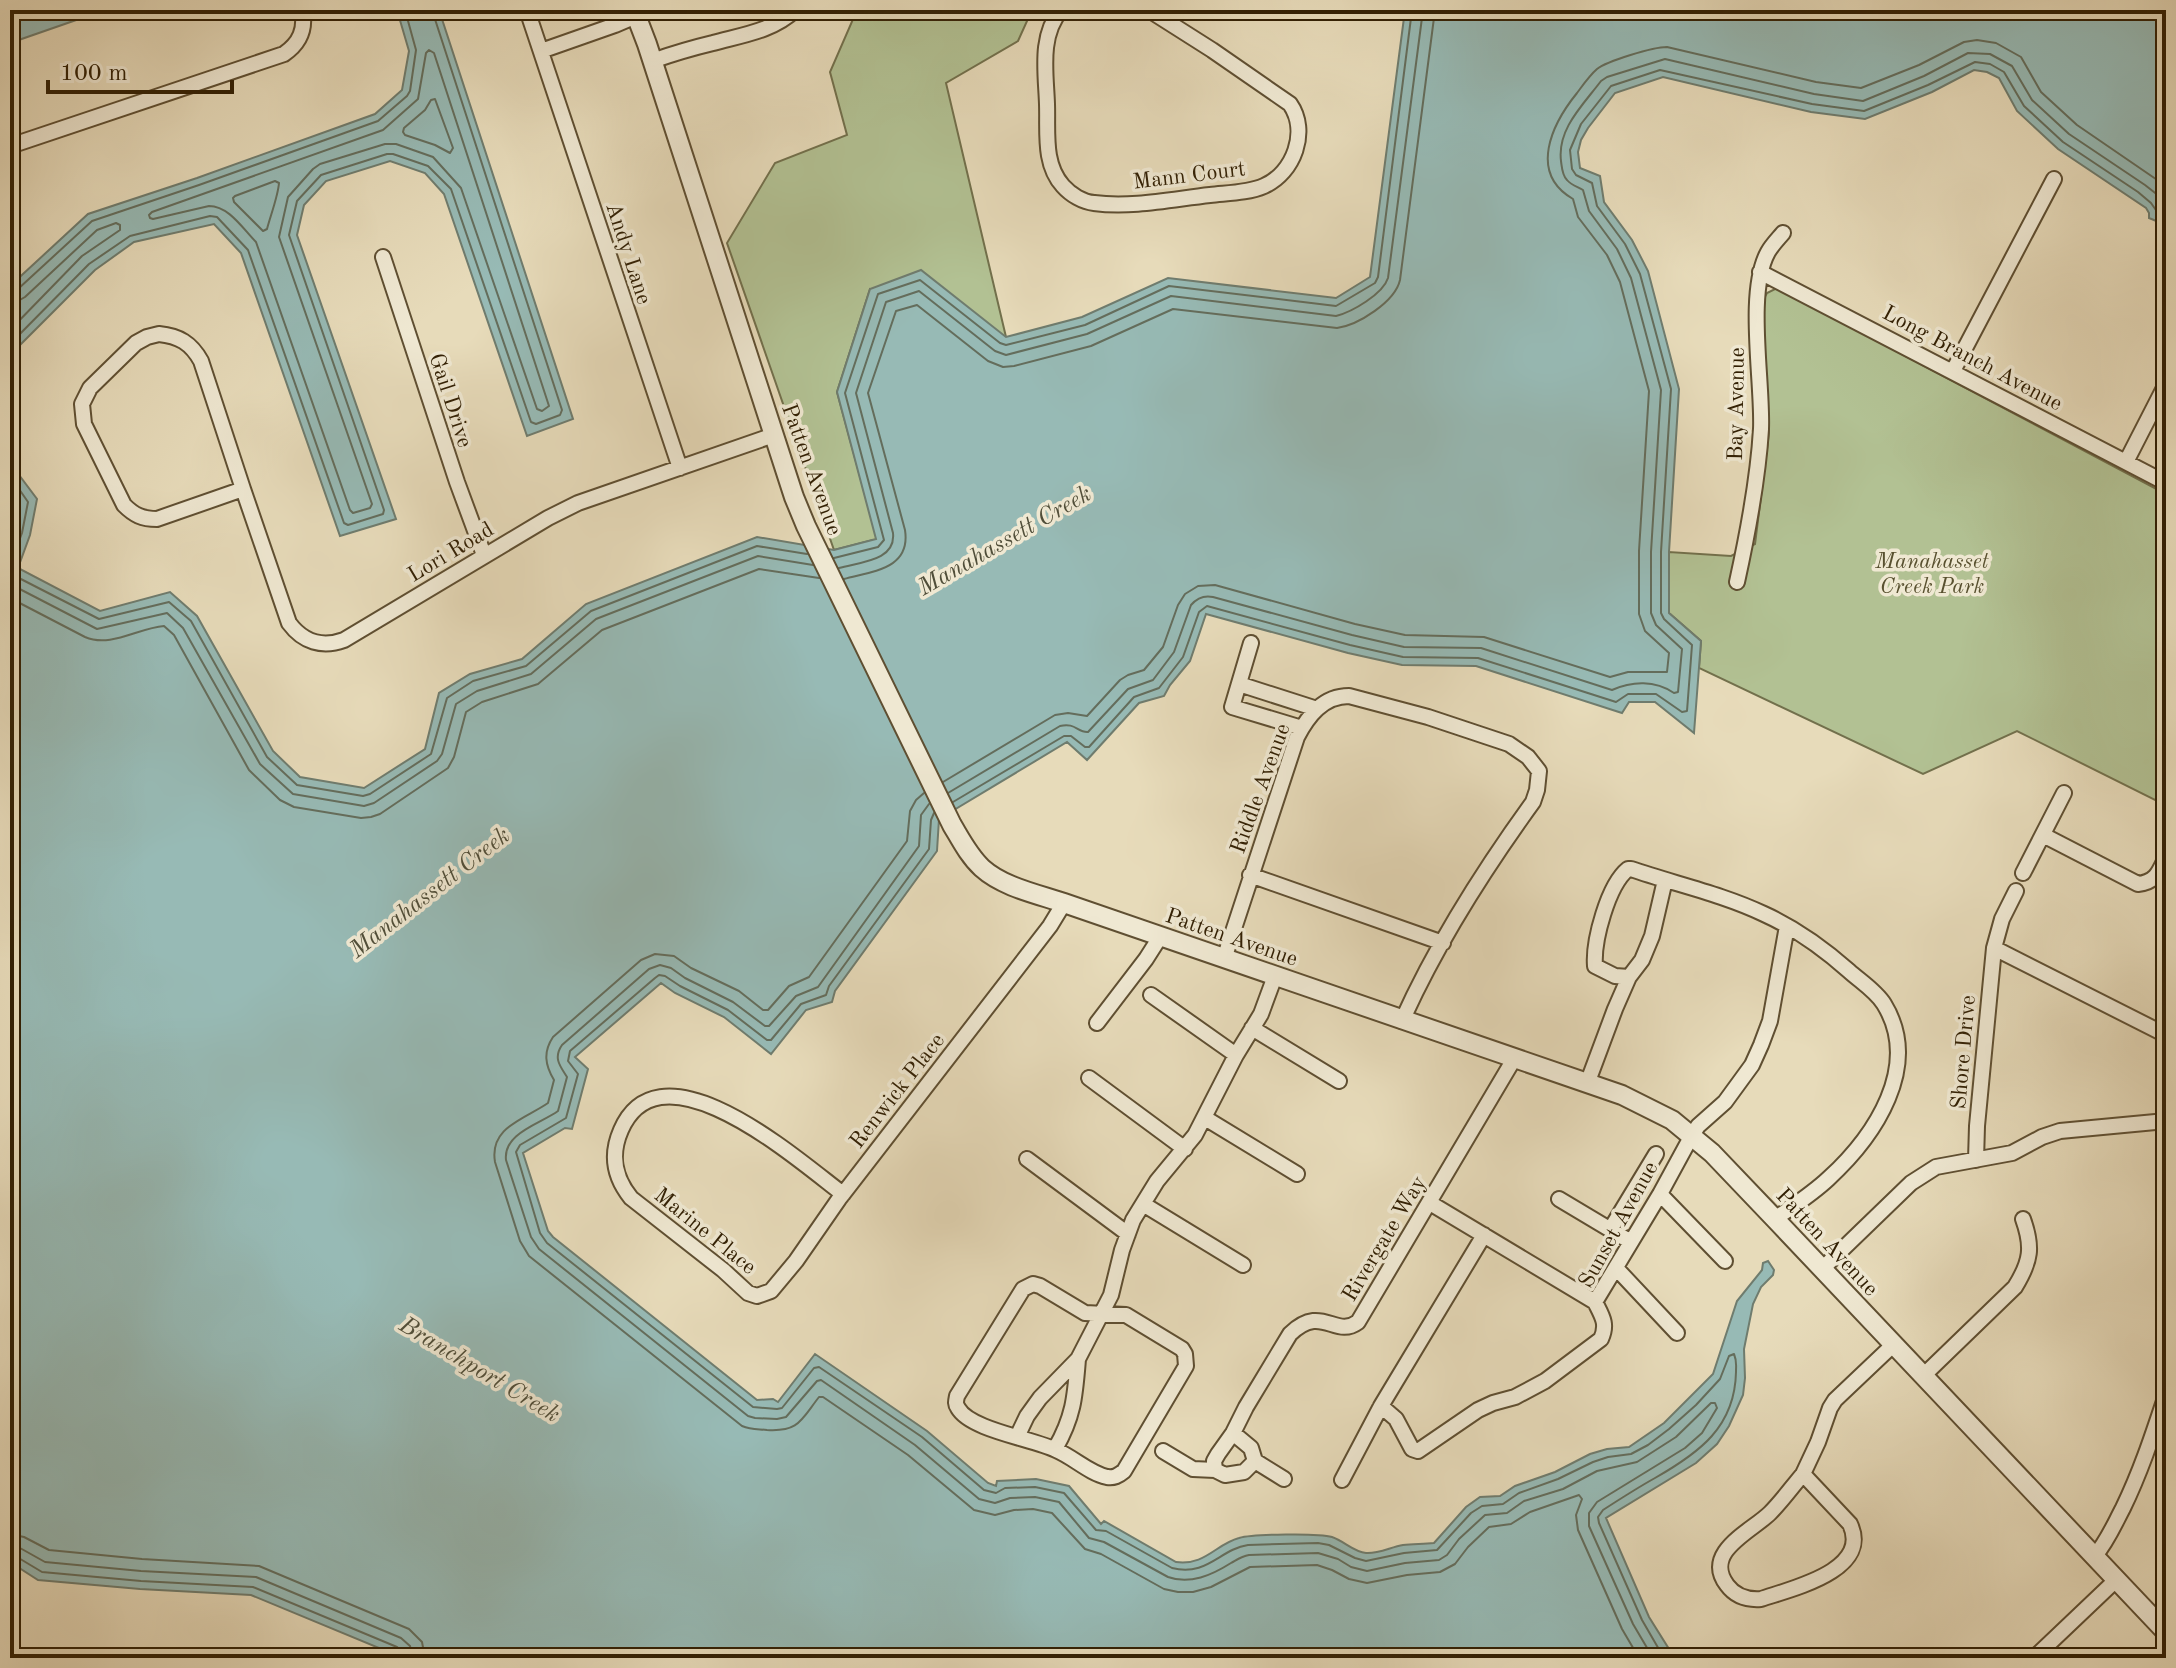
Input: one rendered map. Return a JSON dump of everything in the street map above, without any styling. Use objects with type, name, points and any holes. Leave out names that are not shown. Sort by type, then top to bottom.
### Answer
[{"type":"street","points":[[10,146],[284,54],[301,38],[302,10]]},
{"type":"street","name":"Andy Lane","points":[[527,10],[680,468]]},
{"type":"street","points":[[652,61],[764,29],[795,10]]},
{"type":"street","name":"Mann Court","points":[[1061,10],[1054,18],[1046,41],[1047,136],[1053,172],[1066,190],[1091,203],[1122,204],[1249,190],[1274,181],[1292,160],[1297,145],[1297,121],[1290,104],[1173,16],[1149,10]]},
{"type":"street","points":[[541,51],[615,25],[635,13]]},
{"type":"street","name":"Patten Avenue","points":[[635,13],[806,526],[952,825],[971,857],[993,877],[1622,1095],[1672,1120],[1712,1153],[2166,1632]]},
{"type":"street","points":[[1953,371],[2054,179]]},
{"type":"street","name":"Bay Avenue","points":[[1737,582],[1749,526],[1761,430],[1757,297],[1760,272],[1768,251],[1783,233]]},
{"type":"street","name":"Gail Drive","points":[[383,257],[484,555]]},
{"type":"street","name":"Long Branch Avenue","points":[[1760,272],[2166,483]]},
{"type":"street","name":"Lori Road","points":[[243,489],[157,519],[146,519],[131,512],[124,505],[84,424],[81,414],[85,395],[136,343],[159,334],[179,338],[196,352],[289,623],[302,637],[328,644],[344,640],[484,555],[578,503],[774,435]]},
{"type":"street","points":[[2126,462],[2166,384]]},
{"type":"street","points":[[1251,643],[1232,707],[1302,728]]},
{"type":"street","name":"Riddle Avenue","points":[[1224,959],[1281,782],[1302,728],[1317,709],[1239,684]]},
{"type":"street","points":[[1317,709],[1329,700],[1349,696],[1428,717],[1509,744],[1528,757],[1539,771],[1533,802],[1472,888],[1402,1021]]},
{"type":"street","points":[[2023,873],[2064,793]]},
{"type":"street","points":[[2043,835],[2138,884],[2156,878],[2166,857]]},
{"type":"street","points":[[1629,977],[1615,976],[1595,966],[1594,954],[1603,914],[1618,879],[1628,869],[1744,905],[1787,926],[1820,946],[1879,997],[1897,1035],[1899,1059],[1887,1101],[1852,1155],[1815,1190],[1775,1219]]},
{"type":"street","points":[[1250,875],[1443,943]]},
{"type":"street","points":[[1587,1084],[1629,977],[1642,960],[1652,936],[1665,880]]},
{"type":"street","name":"Shore Drive","points":[[1976,1160],[1994,948],[2002,919],[2016,891]]},
{"type":"street","name":"Renwick Place","points":[[757,1296],[771,1291],[796,1261],[843,1194],[1064,903]]},
{"type":"street","name":"Sunset Avenue","points":[[1381,1406],[1396,1419],[1412,1449],[1422,1449],[1478,1410],[1515,1397],[1545,1381],[1601,1339],[1605,1321],[1595,1302],[1698,1126],[1725,1102],[1740,1083],[1761,1045],[1770,1021],[1787,926]]},
{"type":"street","points":[[1097,1023],[1160,937]]},
{"type":"street","points":[[1994,948],[2166,1035]]},
{"type":"street","points":[[1017,1437],[1040,1398],[1078,1359],[1111,1295],[1133,1220],[1157,1181],[1185,1149],[1205,1118],[1236,1055],[1261,1014],[1275,976]]},
{"type":"street","points":[[1151,995],[1236,1055]]},
{"type":"street","points":[[1252,1028],[1339,1081]]},
{"type":"street","name":"Rivergate Way","points":[[1215,1470],[1214,1461],[1297,1326],[1317,1320],[1341,1327],[1353,1326],[1358,1322],[1514,1059]]},
{"type":"street","points":[[1089,1078],[1185,1149]]},
{"type":"street","name":"Marine Place","points":[[757,1296],[748,1293],[631,1198],[622,1187],[614,1152],[629,1115],[637,1106],[659,1097],[678,1095],[691,1098],[756,1130],[843,1194]]},
{"type":"street","points":[[1205,1118],[1297,1174]]},
{"type":"street","points":[[1822,1269],[1919,1176],[1936,1167],[2012,1153],[2060,1131],[2166,1121]]},
{"type":"street","points":[[1610,1230],[1656,1154]]},
{"type":"street","points":[[1027,1159],[1128,1234]]},
{"type":"street","points":[[1660,1194],[1725,1261]]},
{"type":"street","points":[[1559,1199],[1631,1242]]},
{"type":"street","points":[[1430,1203],[1595,1302]]},
{"type":"street","points":[[1143,1204],[1243,1265]]},
{"type":"street","points":[[1923,1376],[2015,1287],[2023,1275],[2031,1240],[2023,1219]]},
{"type":"street","points":[[1342,1480],[1381,1406],[1484,1235]]},
{"type":"street","points":[[1616,1268],[1677,1333]]},
{"type":"street","points":[[1033,1284],[1085,1313],[1126,1315],[1182,1349],[1185,1354],[1186,1366],[1124,1471],[1118,1476],[1106,1477],[1055,1449],[1017,1437],[979,1424],[962,1413],[956,1404],[957,1396],[1023,1289],[1033,1284]]},
{"type":"street","points":[[1803,1474],[1850,1524],[1854,1543],[1849,1555],[1834,1571],[1818,1579],[1761,1599],[1736,1594],[1723,1580],[1722,1559],[1726,1549],[1767,1516],[1803,1474],[1835,1400],[1893,1345]]},
{"type":"street","points":[[1055,1449],[1075,1404],[1078,1359]]},
{"type":"street","points":[[2094,1557],[2105,1544],[2133,1486],[2166,1395]]},
{"type":"street","points":[[1233,1433],[1251,1448],[1255,1461],[1284,1479]]},
{"type":"street","points":[[1163,1451],[1193,1469],[1215,1470],[1225,1475],[1244,1472],[1255,1461]]},
{"type":"street","points":[[2034,1658],[2116,1580]]},
{"type":"green space","points":[[857,10],[1032,10],[1018,41],[946,83],[1006,337],[870,289],[837,392],[877,539],[834,550],[727,243],[775,163],[847,135],[830,72]]},
{"type":"green space","name":"Manahasset Creek Park","points":[[1777,288],[2166,494],[2166,795],[2155,800],[2017,731],[1923,774],[1699,668],[1701,641],[1669,613],[1669,552],[1731,556],[1755,544],[1769,433],[1762,302],[1767,293]]},
{"type":"water","points":[[10,10],[105,10],[10,43]]},
{"type":"water","points":[[397,10],[439,10],[573,419],[527,436],[444,194],[425,173],[390,161],[326,181],[304,205],[297,235],[396,519],[340,536],[241,253],[214,224],[134,242],[95,270],[10,355],[10,286],[88,214],[375,114],[402,90],[409,51]]},
{"type":"water","points":[[1405,10],[2166,10],[2166,225],[2149,218],[2146,208],[2058,149],[2017,111],[1999,78],[1987,72],[1974,70],[1932,92],[1865,119],[1811,112],[1663,77],[1615,93],[1588,128],[1578,152],[1580,168],[1600,176],[1604,202],[1632,240],[1648,271],[1679,389],[1669,552],[1669,613],[1701,641],[1694,733],[1655,702],[1629,702],[1622,713],[1476,666],[1402,665],[1206,614],[1190,661],[1164,696],[1139,703],[1087,760],[1067,742],[939,819],[937,851],[835,991],[832,1002],[806,1010],[771,1054],[724,1017],[661,983],[575,1057],[588,1069],[572,1129],[565,1128],[523,1153],[548,1231],[553,1237],[757,1400],[773,1399],[778,1402],[815,1354],[927,1431],[988,1483],[996,1486],[997,1481],[1036,1479],[1069,1486],[1101,1524],[1104,1521],[1176,1562],[1195,1561],[1231,1541],[1258,1536],[1332,1537],[1366,1553],[1403,1545],[1434,1543],[1466,1507],[1480,1497],[1500,1496],[1515,1486],[1555,1472],[1590,1454],[1629,1447],[1664,1423],[1713,1374],[1737,1301],[1762,1270],[1763,1263],[1768,1261],[1774,1270],[1773,1275],[1761,1287],[1753,1304],[1744,1349],[1743,1395],[1729,1426],[1717,1444],[1696,1463],[1606,1518],[1649,1617],[1672,1658],[403,1658],[251,1595],[38,1580],[10,1562],[10,463],[37,499],[30,535],[18,568],[100,611],[170,592],[197,616],[273,751],[300,777],[364,788],[425,749],[439,693],[470,674],[522,659],[586,604],[757,537],[834,550],[876,539],[837,392],[870,289],[921,270],[1006,337],[1082,317],[1168,278],[1336,298],[1370,277]]},
{"type":"water label","name":"Manahassett Creek","points":[[1004,540]]},
{"type":"water label","name":"Manahassett Creek","points":[[429,892]]},
{"type":"water label","name":"Branchport Creek","points":[[480,1369]]}]
